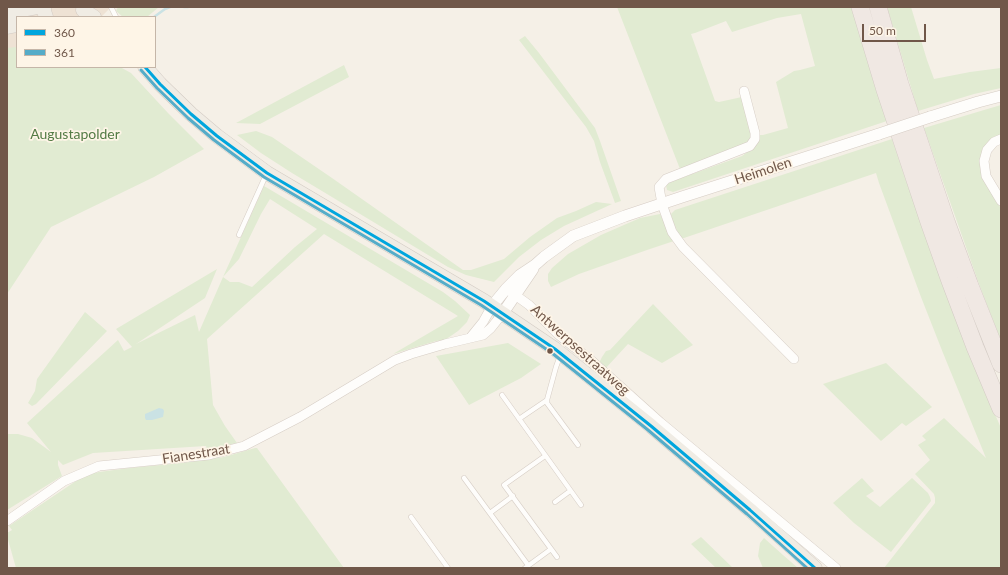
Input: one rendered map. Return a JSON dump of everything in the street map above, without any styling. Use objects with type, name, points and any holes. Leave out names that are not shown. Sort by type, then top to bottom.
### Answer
[{"type":"highway","points":[[860,7],[885,90],[929,222],[975,347],[1001,409]]},
{"type":"highway","points":[[878,7],[900,84],[947,224],[1001,364]]},
{"type":"main road","points":[[7,13],[38,7]]},
{"type":"main road","name":"Antwerpsestraatweg","points":[[146,68],[191,114],[217,136],[267,173],[498,310],[561,354],[651,426],[750,510],[814,568]]},
{"type":"street","points":[[744,91],[755,133],[755,139],[750,146],[666,179],[659,187],[662,204],[672,232],[683,247],[794,360]]},
{"type":"street","name":"Heimolen","points":[[498,310],[510,292],[535,265],[573,236],[625,216],[930,117],[1001,96]]},
{"type":"street","points":[[1001,139],[994,142],[987,150],[984,161],[986,176],[1001,201]]},
{"type":"street","name":"Antwerpsestraatweg","points":[[510,292],[529,305],[559,335],[594,362],[660,422],[836,568]]},
{"type":"street","name":"Fianestraat","points":[[7,521],[64,481],[99,466],[209,455],[244,446],[300,417],[395,360],[411,354],[483,335],[491,328],[498,310]]},
{"type":"lane","points":[[111,7],[116,16]]},
{"type":"lane","points":[[239,235],[267,173]]},
{"type":"lane","points":[[561,354],[556,367],[547,403],[578,445]]},
{"type":"lane","points":[[502,395],[581,506]]},
{"type":"lane","points":[[519,419],[547,400]]},
{"type":"lane","points":[[545,456],[504,485],[557,557]]},
{"type":"lane","points":[[464,478],[490,513],[526,567],[551,549]]},
{"type":"lane","points":[[555,502],[570,491]]},
{"type":"lane","points":[[490,513],[513,496]]},
{"type":"lane","points":[[411,517],[448,568]]},
{"type":"shaded area","points":[[7,7],[111,7],[102,16],[16,16],[16,58],[7,58]]},
{"type":"green space","points":[[118,7],[159,7],[148,16],[122,16],[116,11]]},
{"type":"green space","points":[[617,7],[852,7],[887,121],[673,192],[667,190],[666,185],[670,182],[742,156],[750,150],[758,135],[788,128],[776,82],[794,71],[815,66],[801,14],[777,18],[732,32],[726,21],[691,34],[715,101],[719,102],[742,97],[752,133],[750,143],[680,169]]},
{"type":"green space","points":[[887,7],[911,7],[934,79],[1001,68],[1001,88],[974,94],[918,111]]},
{"type":"green space","points":[[525,36],[595,128],[621,201],[615,203],[594,141],[586,127],[519,40]]},
{"type":"green space","name":"Augustapolder","points":[[16,47],[16,68],[122,68],[131,73],[204,149],[154,177],[51,227],[7,294],[7,48]]},
{"type":"green space","points":[[344,65],[349,77],[260,124],[236,123]]},
{"type":"green space","points":[[1001,105],[1001,134],[996,137],[983,170],[1001,209],[1001,341],[979,284],[924,128]]},
{"type":"green space","points":[[256,131],[272,137],[463,270],[471,270],[504,259],[530,237],[557,218],[596,202],[612,204],[564,226],[541,240],[519,257],[494,282],[466,275],[448,267],[292,173],[237,135]]},
{"type":"green space","points":[[892,139],[941,277],[980,380],[1001,428],[1001,568],[884,568],[935,503],[934,494],[915,474],[930,460],[918,445],[926,440],[922,436],[944,418],[986,458],[921,297],[876,173],[681,239],[673,222],[671,214],[675,210]]},
{"type":"green space","points":[[264,186],[443,292],[470,315],[467,322],[458,331],[445,340],[436,341],[393,354],[458,316],[324,234],[207,339],[213,405],[237,443],[207,449],[206,446],[93,453],[63,465],[58,460],[58,465],[62,476],[7,510],[8,434],[18,434],[32,438],[51,452],[27,423],[118,340],[124,351],[132,347],[116,329],[217,269],[205,298],[136,344],[195,315],[199,332],[223,277]],"holes":[[[270,199],[317,229],[295,247],[252,287],[239,282],[230,282],[223,277],[239,259]]]},
{"type":"green space","points":[[660,214],[674,241],[579,274],[551,287],[548,281],[548,274],[552,268],[568,254],[601,235],[640,218]]},
{"type":"green space","points":[[653,304],[693,345],[662,363],[628,344],[605,369],[599,363],[606,351],[610,350]]},
{"type":"green space","points":[[85,312],[107,331],[36,404],[32,406],[28,403],[35,391],[37,379]]},
{"type":"green space","points":[[508,343],[541,364],[521,378],[469,405],[436,356]]},
{"type":"green space","points":[[886,363],[932,407],[906,426],[902,423],[881,441],[823,384]]},
{"type":"green space","points":[[257,448],[344,568],[16,568],[7,536],[7,533],[12,530],[9,526],[79,479],[99,472],[224,457]]},
{"type":"green space","points":[[862,478],[874,491],[866,496],[880,507],[912,478],[928,493],[930,497],[931,501],[891,552],[854,523],[833,503]]},
{"type":"green space","points":[[701,537],[733,568],[716,568],[691,544]]},
{"type":"green space","points":[[764,538],[798,568],[763,568],[758,556],[760,543]]},
{"type":"water","points":[[159,408],[163,409],[164,411],[163,417],[146,420],[145,414]]},
{"type":"waterway","points":[[155,16],[170,7]]},
{"type":"transit line","name":"360","points":[[146,68],[191,114],[217,136],[267,173],[484,301],[555,349],[651,426],[750,510],[815,568]]},
{"type":"transit line","name":"361","points":[[141,70],[188,118],[214,140],[264,177],[481,305],[552,353],[648,430],[747,514],[807,568]]}]
